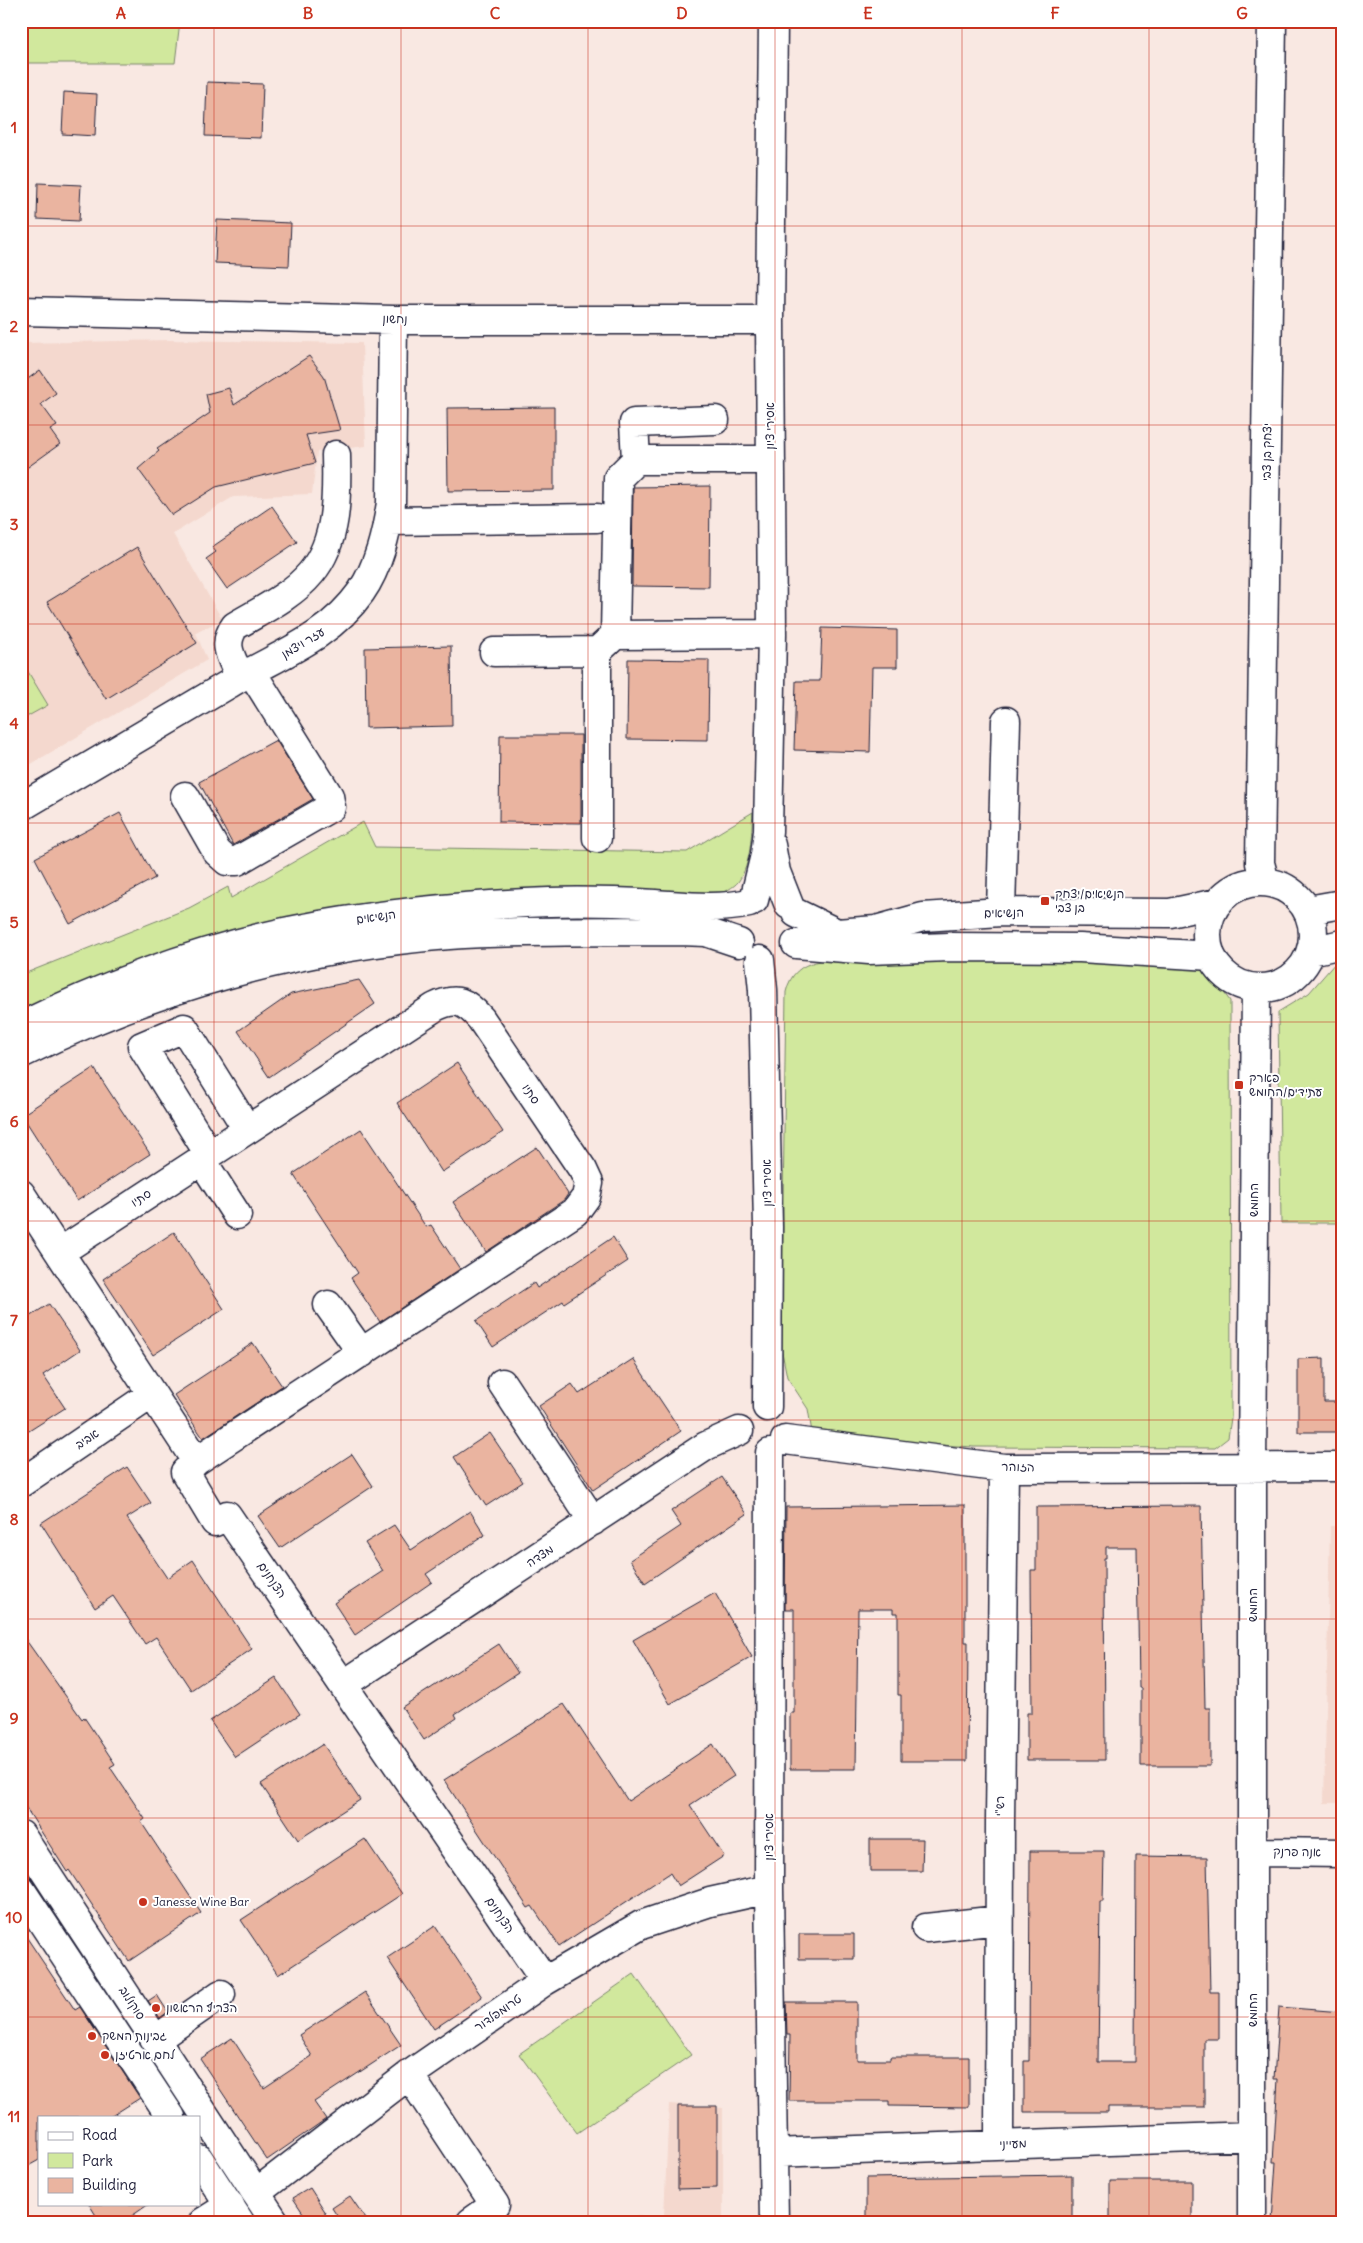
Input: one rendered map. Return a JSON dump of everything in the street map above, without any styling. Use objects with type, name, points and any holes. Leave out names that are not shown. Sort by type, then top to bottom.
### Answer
[{"type":"street","name":"אסירי ציון","points":[[751,902],[765,855],[768,831],[772,634],[770,320],[773,21]]},
{"type":"street","name":"יצחק בן צבי","points":[[1265,882],[1260,863],[1272,21]]},
{"type":"street","name":"נחשון","points":[[21,311],[393,320],[770,320]]},
{"type":"street","name":"עזר ויצמן","points":[[21,807],[246,674],[301,646],[324,631],[362,591],[377,561],[391,503],[393,320]]},
{"type":"street","points":[[636,460],[634,423],[715,420]]},
{"type":"street","points":[[185,796],[217,852],[228,861],[237,860],[331,807],[329,796],[228,648],[227,640],[229,633],[235,626],[297,587],[311,573],[323,556],[336,507],[336,455]]},
{"type":"street","points":[[596,838],[606,643],[618,478],[636,460],[770,460]]},
{"type":"street","points":[[388,521],[597,518]]},
{"type":"street","points":[[494,652],[606,643],[772,634]]},
{"type":"street","points":[[1001,912],[1006,721]]},
{"type":"street","name":"אסירי ציון","points":[[768,831],[776,872],[792,909]]},
{"type":"street","points":[[1265,882],[1282,886],[1297,896],[1308,910],[1314,937],[1311,951],[1305,964],[1295,976],[1282,984],[1269,988],[1256,988],[1242,985],[1229,979],[1218,969],[1211,956],[1207,938],[1208,920],[1217,904],[1230,891],[1246,883],[1265,882]]},
{"type":"street","points":[[772,897],[792,909],[800,929],[796,944],[789,952],[780,958],[770,961],[760,960],[744,951],[736,935],[738,917],[751,902],[772,897]]},
{"type":"street","name":"הנשיאים","points":[[21,1026],[99,990],[152,971],[259,938],[319,925],[384,915],[494,905],[553,902],[718,907],[751,902]]},
{"type":"street","name":"הנשיאים","points":[[792,909],[837,933],[876,930],[922,918],[1001,912],[1170,913],[1217,904]]},
{"type":"street","points":[[1308,910],[1342,904]]},
{"type":"street","points":[[21,1054],[97,1019],[213,980],[268,965],[389,942],[502,933],[680,931],[706,932],[739,943]]},
{"type":"street","points":[[796,944],[869,950],[949,947],[1080,948],[1211,956]]},
{"type":"street","points":[[1311,951],[1342,944]]},
{"type":"street","name":"אסירי ציון","points":[[760,960],[763,990],[768,1227],[767,1407]]},
{"type":"street","name":"החומש","points":[[1252,2222],[1252,1467],[1256,988]]},
{"type":"street","name":"סתיו","points":[[60,1252],[434,1007],[447,1001],[459,1002],[470,1007],[481,1019],[583,1170],[590,1183],[586,1197],[575,1212],[196,1461]]},
{"type":"street","points":[[238,1215],[142,1046],[184,1028],[247,1129]]},
{"type":"street","points":[[21,1194],[196,1461]]},
{"type":"street","points":[[328,1305],[362,1353]]},
{"type":"street","points":[[502,1383],[593,1521]]},
{"type":"street","name":"אביב","points":[[21,1483],[152,1394]]},
{"type":"street","points":[[767,1407],[782,1415],[787,1432],[777,1447],[753,1452],[741,1439],[739,1431],[741,1423],[751,1410],[767,1407]]},
{"type":"street","name":"מצדה","points":[[344,1685],[706,1446],[739,1431]]},
{"type":"street","name":"אסירי ציון","points":[[774,2222],[769,1889],[777,1447]]},
{"type":"street","name":"הזוהר","points":[[777,1447],[1004,1468],[1342,1467]]},
{"type":"street","name":"הצנחנים","points":[[196,1461],[185,1472],[216,1522],[228,1515],[545,1981]]},
{"type":"street","name":"רש\"י","points":[[999,2144],[999,1920],[1004,1468]]},
{"type":"street","name":"סוקולוב","points":[[21,1835],[275,2222]]},
{"type":"street","name":"אנה פרנק","points":[[1253,1852],[1342,1853]]},
{"type":"street","name":"טרומפלדור","points":[[256,2193],[409,2075],[545,1981],[641,1925],[710,1902],[769,1889]]},
{"type":"street","points":[[21,1890],[170,2116]]},
{"type":"street","points":[[926,1928],[999,1920]]},
{"type":"street","points":[[155,2040],[222,1994]]},
{"type":"street","points":[[409,2075],[495,2205],[471,2222]]},
{"type":"street","name":"מעייני","points":[[773,2153],[1252,2136]]},
{"type":"street","points":[[200,2161],[235,2214],[203,2222]]},
{"type":"shaded area","points":[[170,340],[362,343],[366,446],[317,452],[312,494],[233,497],[173,534],[222,619],[196,633],[207,660],[21,770],[21,343]]},
{"type":"shaded area","points":[[1330,1526],[1342,1526],[1342,1803],[1324,1803]]},
{"type":"shaded area","points":[[669,2104],[723,2108],[723,2222],[611,2222],[611,2216],[664,2216]]},
{"type":"green space","points":[[21,21],[180,21],[175,63],[21,63]]},
{"type":"green space","points":[[21,660],[48,705],[21,720]]},
{"type":"green space","points":[[753,812],[750,848],[743,874],[734,886],[719,896],[313,921],[21,1018],[21,975],[189,908],[228,887],[231,898],[363,822],[375,847],[687,852]]},
{"type":"green space","points":[[827,960],[1176,963],[1197,966],[1217,983],[1230,1001],[1231,1418],[1228,1438],[1215,1448],[975,1447],[813,1438],[808,1409],[787,1377],[781,1347],[786,992],[797,971],[806,965]]},
{"type":"green space","points":[[1342,961],[1342,1223],[1281,1223],[1278,1012],[1309,993],[1336,962]]},
{"type":"green space","points":[[634,1974],[691,2055],[577,2133],[519,2054]]},
{"type":"building","points":[[207,82],[263,84],[261,138],[205,136]]},
{"type":"building","points":[[64,92],[97,94],[95,136],[62,134]]},
{"type":"building","points":[[38,183],[81,185],[79,221],[37,219]]},
{"type":"building","points":[[217,220],[291,223],[289,266],[215,263]]},
{"type":"building","points":[[309,356],[324,376],[340,430],[306,435],[315,463],[216,487],[172,515],[138,469],[159,451],[157,449],[210,413],[206,394],[229,388],[234,405]]},
{"type":"building","points":[[40,370],[56,393],[41,404],[57,426],[50,430],[60,444],[21,472],[21,384]]},
{"type":"building","points":[[554,407],[554,490],[448,491],[447,408]]},
{"type":"building","points":[[710,486],[709,587],[632,586],[633,487]]},
{"type":"building","points":[[272,506],[297,542],[227,589],[206,559],[216,552],[212,547]]},
{"type":"building","points":[[137,547],[197,643],[106,699],[47,602]]},
{"type":"building","points":[[822,628],[897,630],[897,667],[872,667],[870,752],[794,750],[796,681],[820,681]]},
{"type":"building","points":[[451,646],[452,726],[366,728],[365,648]]},
{"type":"building","points":[[628,659],[709,660],[708,740],[627,739]]},
{"type":"building","points":[[500,735],[581,735],[581,823],[499,822]]},
{"type":"building","points":[[276,740],[313,799],[233,845],[199,782]]},
{"type":"building","points":[[120,813],[155,878],[70,924],[35,858]]},
{"type":"building","points":[[359,980],[375,1004],[269,1077],[238,1031],[291,994]]},
{"type":"building","points":[[457,1063],[503,1132],[442,1172],[397,1103]]},
{"type":"building","points":[[94,1068],[150,1154],[77,1201],[22,1115]]},
{"type":"building","points":[[361,1129],[426,1227],[431,1225],[460,1269],[380,1322],[351,1278],[358,1273],[293,1174]]},
{"type":"building","points":[[537,1147],[568,1194],[564,1200],[486,1252],[453,1202]]},
{"type":"building","points":[[174,1232],[224,1309],[153,1355],[103,1279]]},
{"type":"building","points":[[613,1237],[628,1261],[493,1347],[476,1321],[534,1283],[537,1288]]},
{"type":"building","points":[[49,1304],[80,1350],[43,1375],[65,1408],[21,1436],[21,1322]]},
{"type":"building","points":[[253,1343],[282,1386],[203,1438],[174,1395]]},
{"type":"building","points":[[1324,1358],[1324,1402],[1342,1402],[1342,1432],[1298,1432],[1298,1359]]},
{"type":"building","points":[[633,1359],[681,1431],[593,1490],[539,1406],[572,1384],[579,1394]]},
{"type":"building","points":[[490,1433],[523,1482],[486,1506],[454,1457]]},
{"type":"building","points":[[352,1454],[373,1486],[280,1548],[258,1516]]},
{"type":"building","points":[[127,1467],[151,1503],[127,1518],[167,1578],[193,1560],[252,1649],[191,1690],[156,1637],[145,1644],[113,1596],[95,1608],[41,1523]]},
{"type":"building","points":[[722,1477],[747,1514],[645,1583],[630,1560],[681,1526],[671,1511]]},
{"type":"building","points":[[965,1505],[965,1642],[968,1642],[967,1761],[901,1761],[901,1695],[898,1695],[898,1613],[893,1613],[893,1609],[858,1609],[856,1769],[790,1769],[790,1713],[794,1713],[794,1609],[785,1609],[786,1507]]},
{"type":"building","points":[[1201,1506],[1205,1708],[1210,1708],[1210,1766],[1141,1766],[1137,1547],[1106,1547],[1106,1558],[1104,1558],[1105,1760],[1027,1760],[1027,1713],[1032,1713],[1031,1570],[1036,1570],[1036,1507]]},
{"type":"building","points":[[470,1511],[485,1535],[426,1574],[432,1582],[355,1635],[334,1603],[383,1571],[365,1543],[394,1525],[411,1550]]},
{"type":"building","points":[[715,1593],[752,1657],[670,1704],[633,1640]]},
{"type":"building","points":[[21,1633],[82,1719],[84,1717],[115,1764],[110,1767],[145,1819],[141,1822],[201,1913],[129,1961],[69,1870],[67,1872],[21,1800]]},
{"type":"building","points":[[499,1644],[518,1673],[455,1714],[457,1718],[424,1740],[402,1707]]},
{"type":"building","points":[[276,1678],[300,1714],[235,1757],[210,1721]]},
{"type":"building","points":[[564,1704],[628,1801],[713,1744],[734,1776],[690,1805],[724,1856],[678,1886],[670,1873],[559,1946],[532,1906],[528,1908],[444,1780]]},
{"type":"building","points":[[323,1744],[360,1800],[298,1840],[261,1784]]},
{"type":"building","points":[[365,1839],[402,1894],[278,1975],[241,1920]]},
{"type":"building","points":[[870,1839],[923,1839],[922,1871],[870,1871]]},
{"type":"building","points":[[1030,1851],[1104,1851],[1103,1901],[1100,1901],[1098,2062],[1135,2062],[1136,1856],[1207,1857],[1210,1992],[1219,1992],[1219,2039],[1204,2039],[1204,2107],[1108,2107],[1108,2112],[1024,2112],[1024,2061],[1029,2061]]},
{"type":"building","points":[[435,1926],[482,1997],[434,2029],[387,1958]]},
{"type":"building","points":[[21,1929],[75,2010],[80,2007],[140,2098],[112,2116],[38,2116],[38,2161],[21,2170]]},
{"type":"building","points":[[799,1934],[854,1934],[854,1959],[799,1959]]},
{"type":"building","points":[[365,1992],[401,2045],[314,2102],[326,2119],[267,2160],[200,2059],[232,2038],[264,2088],[312,2056],[299,2035]]},
{"type":"building","name":"הצריף הראשון","points":[[157,1995],[168,2012],[160,2018],[148,2001]]},
{"type":"building","points":[[786,2002],[857,2002],[857,2060],[890,2060],[890,2057],[969,2057],[969,2107],[889,2106],[889,2101],[789,2101],[790,2035],[787,2035]]},
{"type":"building","points":[[1279,2007],[1342,2012],[1342,2222],[1272,2222],[1276,2162],[1273,2162],[1278,2079],[1274,2079]]},
{"type":"building","points":[[678,2106],[717,2106],[717,2188],[678,2189]]},
{"type":"building","points":[[1072,2175],[1072,2222],[866,2222],[866,2178]]},
{"type":"building","points":[[1110,2181],[1192,2181],[1192,2222],[1110,2222]]},
{"type":"building","points":[[310,2188],[326,2213],[312,2222],[309,2222],[293,2198]]},
{"type":"building","points":[[350,2196],[368,2222],[341,2222],[332,2208]]},
{"type":"building","points":[[90,2206],[146,2206],[123,2222],[100,2222]]},
{"type":"place","name":"הנשיאים/יצחק בן צבי","points":[[1045,901]]},
{"type":"place","name":"פארק עתידים/החומש","points":[[1239,1085]]},
{"type":"place","name":"Janesse Wine Bar","points":[[143,1902]]},
{"type":"place","name":"הצריף הראשון","points":[[156,2008]]},
{"type":"place","name":"גבינות המשק","points":[[92,2036]]},
{"type":"place","name":"לחם ארטיזן","points":[[105,2055]]}]
